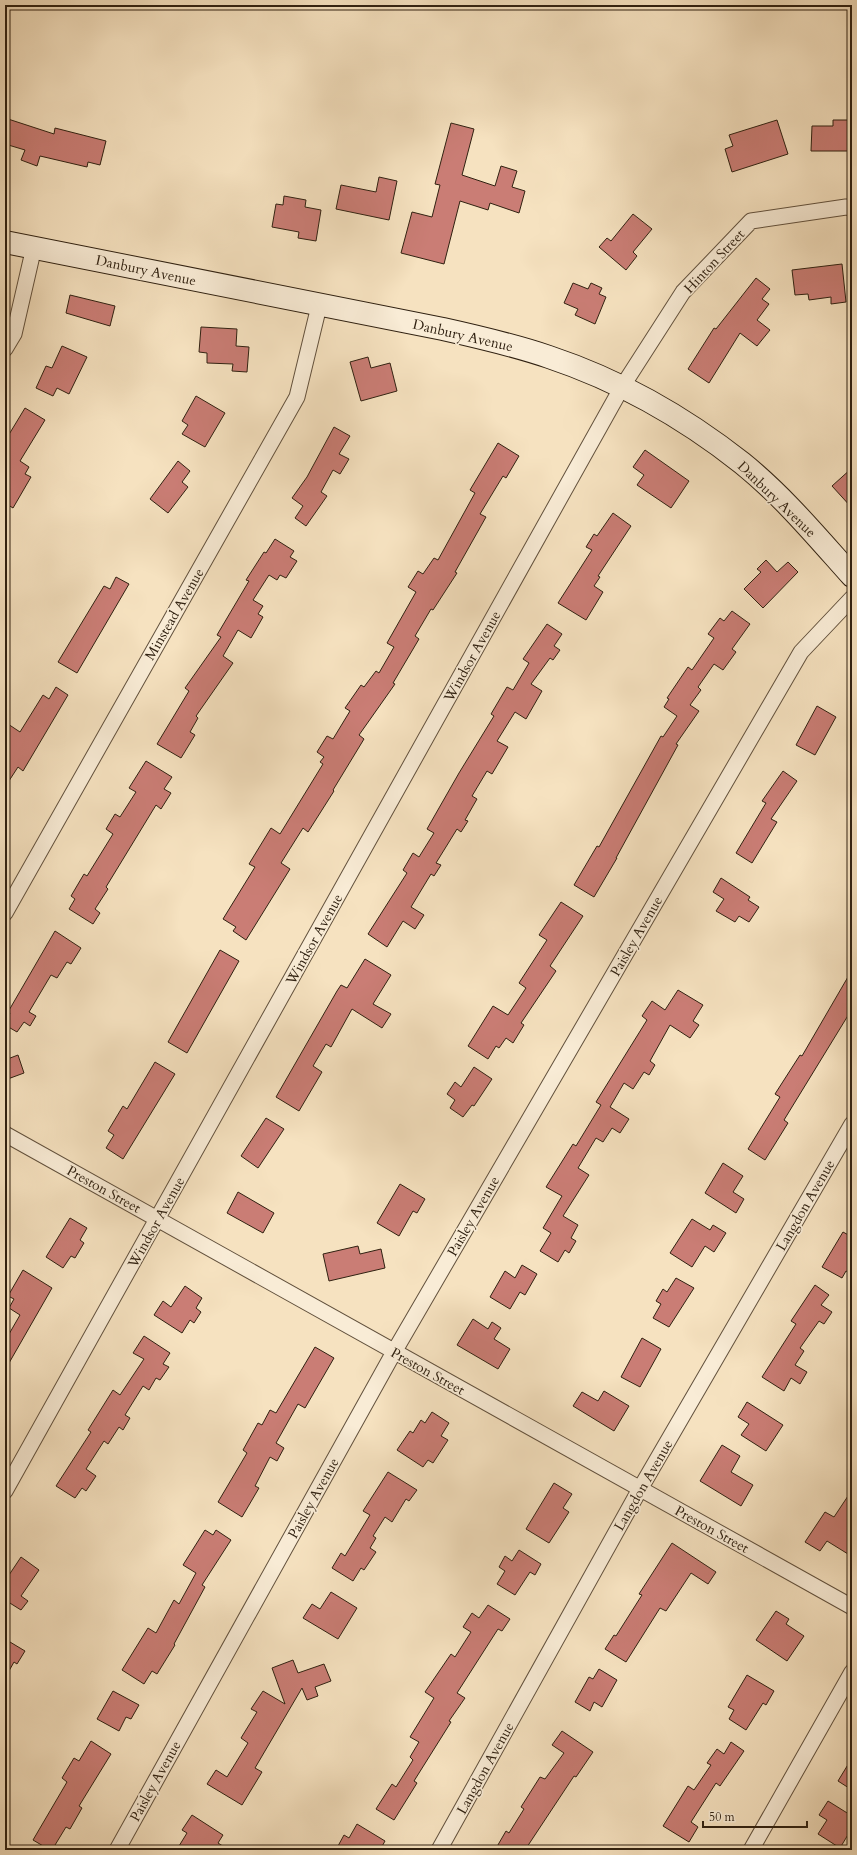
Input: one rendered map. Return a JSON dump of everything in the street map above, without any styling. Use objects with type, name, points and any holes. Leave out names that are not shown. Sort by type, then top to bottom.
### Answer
[{"type":"street","name":"Hinton Street","points":[[622,387],[683,292],[751,221],[846,207],[852,208]]},
{"type":"street","name":"Danbury Avenue","points":[[5,242],[482,338],[550,357],[622,387],[683,421],[742,464],[774,492],[805,523],[852,576]]},
{"type":"street","points":[[5,349],[14,334],[34,247]]},
{"type":"street","name":"Minstead Avenue","points":[[5,913],[298,397],[319,306]]},
{"type":"street","name":"Windsor Avenue","points":[[5,1491],[622,387]]},
{"type":"street","name":"Paisley Avenue","points":[[117,1850],[394,1352],[801,652],[852,598]]},
{"type":"street","name":"Langdon Avenue","points":[[439,1850],[640,1489],[852,1124]]},
{"type":"street","name":"Preston Street","points":[[5,1134],[852,1608]]},
{"type":"street","points":[[751,1850],[852,1672]]},
{"type":"building","points":[[5,118],[54,134],[55,128],[106,141],[100,165],[88,162],[87,167],[40,156],[37,166],[21,160],[25,150],[5,144]]},
{"type":"building","points":[[777,120],[788,154],[732,172],[725,149],[733,146],[729,135]]},
{"type":"building","points":[[833,120],[852,120],[852,151],[811,151],[812,126],[833,126]]},
{"type":"building","points":[[451,123],[474,129],[462,175],[495,186],[501,166],[517,171],[512,187],[525,191],[519,213],[490,203],[488,210],[460,201],[444,264],[401,253],[412,212],[432,217],[440,185],[435,184]]},
{"type":"building","points":[[379,177],[397,181],[389,220],[336,209],[341,185],[376,192]]},
{"type":"building","points":[[284,196],[306,200],[305,207],[321,210],[316,241],[298,238],[299,232],[272,227],[276,204],[283,205]]},
{"type":"building","points":[[633,214],[652,229],[633,252],[637,256],[626,270],[599,247],[607,238],[611,241]]},
{"type":"building","points":[[842,264],[846,302],[831,304],[831,297],[809,300],[808,294],[795,295],[792,270]]},
{"type":"building","points":[[756,278],[770,289],[762,299],[769,304],[757,320],[770,330],[757,346],[740,333],[709,383],[688,369],[714,328],[716,329]]},
{"type":"building","points":[[573,283],[588,289],[591,283],[602,288],[599,294],[606,297],[595,324],[575,315],[578,309],[564,303]]},
{"type":"building","points":[[70,295],[115,306],[110,326],[66,313]]},
{"type":"building","points":[[201,327],[237,329],[236,346],[249,347],[247,372],[232,371],[233,364],[207,363],[207,353],[199,352]]},
{"type":"building","points":[[62,346],[87,357],[69,394],[57,388],[53,396],[36,388],[46,366],[52,368]]},
{"type":"building","points":[[368,357],[371,368],[390,363],[397,391],[361,401],[350,362]]},
{"type":"building","points":[[196,396],[225,413],[205,447],[182,434],[188,425],[182,421]]},
{"type":"building","points":[[25,408],[45,420],[20,461],[29,467],[25,474],[31,477],[13,508],[5,503],[5,441]]},
{"type":"building","points":[[334,427],[350,436],[339,454],[349,459],[340,474],[333,470],[321,492],[327,496],[306,526],[295,518],[303,506],[292,498],[307,477]]},
{"type":"building","points":[[498,443],[519,456],[506,478],[503,476],[480,514],[486,517],[455,572],[457,573],[433,610],[431,609],[415,636],[419,639],[393,683],[395,684],[359,735],[364,739],[333,790],[334,791],[308,832],[303,828],[281,863],[290,869],[246,940],[233,931],[236,927],[223,919],[255,867],[249,864],[271,828],[280,834],[323,764],[320,762],[324,757],[317,752],[327,736],[333,739],[350,711],[345,708],[361,685],[364,687],[376,671],[379,673],[394,647],[387,643],[416,592],[408,587],[418,571],[423,574],[434,558],[438,560],[475,493],[470,490]]},
{"type":"building","points":[[645,450],[689,481],[671,508],[637,485],[644,475],[633,467]]},
{"type":"building","points":[[178,461],[190,471],[182,482],[188,487],[168,513],[150,499]]},
{"type":"building","points":[[852,468],[852,508],[832,486]]},
{"type":"building","points":[[613,513],[631,526],[598,576],[600,577],[594,586],[603,592],[586,620],[558,603],[592,550],[586,547],[594,534],[597,536]]},
{"type":"building","points":[[275,539],[294,551],[290,557],[297,561],[286,578],[280,575],[277,580],[269,575],[253,600],[263,606],[258,614],[263,617],[251,638],[238,630],[223,656],[233,663],[196,716],[198,718],[190,732],[195,735],[181,758],[157,744],[189,691],[185,688],[221,637],[217,635],[249,581],[246,580],[264,552],[266,553]]},
{"type":"building","points":[[766,560],[777,572],[788,562],[798,572],[763,608],[744,589],[761,572],[757,569]]},
{"type":"building","points":[[116,577],[129,584],[77,673],[58,662],[104,586],[110,589]]},
{"type":"building","points":[[732,611],[750,624],[732,649],[736,652],[723,670],[714,664],[698,687],[701,690],[690,705],[699,711],[676,744],[678,745],[617,858],[594,897],[574,885],[597,846],[599,847],[661,736],[663,737],[677,716],[664,707],[669,699],[667,698],[688,667],[692,670],[714,638],[708,634],[720,618],[724,621]]},
{"type":"building","points":[[547,624],[562,634],[554,646],[560,650],[553,660],[550,658],[531,684],[542,691],[526,719],[515,712],[497,741],[508,747],[492,774],[487,771],[472,796],[477,799],[465,820],[468,821],[461,832],[457,829],[436,863],[441,865],[434,876],[431,874],[411,907],[424,915],[415,929],[403,921],[387,947],[368,934],[407,873],[403,870],[413,853],[419,857],[434,833],[427,829],[494,716],[491,714],[507,687],[513,690],[529,663],[523,659]]},
{"type":"building","points":[[56,687],[68,695],[23,771],[18,767],[5,787],[5,722],[20,732],[43,695],[49,699]]},
{"type":"building","points":[[817,706],[836,717],[815,755],[796,745]]},
{"type":"building","points":[[146,761],[172,777],[164,789],[171,793],[161,809],[156,805],[106,887],[108,889],[95,909],[100,913],[93,924],[69,909],[75,899],[71,896],[84,874],[87,876],[113,834],[106,829],[115,814],[120,817],[136,792],[129,788]]},
{"type":"building","points":[[783,771],[797,781],[771,819],[777,822],[752,863],[736,853],[766,803],[762,801]]},
{"type":"building","points":[[721,878],[750,897],[748,900],[759,907],[749,922],[739,916],[735,922],[716,911],[724,899],[713,892]]},
{"type":"building","points":[[561,902],[583,916],[550,966],[556,971],[521,1023],[524,1025],[513,1043],[506,1038],[499,1048],[496,1046],[488,1059],[468,1046],[493,1006],[508,1015],[526,988],[519,983],[547,940],[539,935]]},
{"type":"building","points":[[55,931],[81,948],[71,964],[67,962],[57,978],[51,975],[29,1012],[36,1016],[30,1026],[24,1022],[17,1032],[5,1025],[10,1013],[8,1012]]},
{"type":"building","points":[[220,950],[239,961],[187,1053],[168,1042]]},
{"type":"building","points":[[365,959],[391,975],[373,1004],[391,1014],[382,1028],[352,1009],[331,1047],[326,1044],[313,1066],[322,1072],[299,1111],[276,1097],[337,991],[341,985],[347,988]]},
{"type":"building","points":[[852,970],[852,1009],[784,1120],[788,1123],[765,1160],[748,1149],[780,1097],[775,1094],[800,1055],[802,1056]]},
{"type":"building","points":[[678,990],[703,1005],[693,1021],[699,1025],[690,1038],[670,1025],[650,1061],[655,1065],[649,1075],[644,1072],[633,1089],[624,1083],[610,1107],[629,1119],[620,1133],[612,1128],[603,1142],[596,1138],[578,1168],[589,1175],[563,1216],[578,1225],[571,1238],[576,1241],[569,1253],[565,1250],[558,1262],[540,1251],[551,1233],[543,1228],[562,1196],[546,1187],[573,1144],[576,1146],[601,1105],[596,1102],[647,1020],[642,1016],[652,1001],[665,1010]]},
{"type":"building","points":[[18,1055],[24,1073],[5,1080],[5,1060]]},
{"type":"building","points":[[155,1062],[175,1074],[123,1159],[106,1148],[114,1135],[108,1131],[123,1106],[127,1109]]},
{"type":"building","points":[[474,1067],[492,1079],[474,1106],[472,1105],[463,1117],[450,1108],[455,1100],[447,1094],[455,1082],[461,1087]]},
{"type":"building","points":[[266,1118],[284,1129],[258,1168],[241,1156]]},
{"type":"building","points":[[723,1163],[743,1176],[733,1192],[744,1199],[736,1213],[705,1193]]},
{"type":"building","points":[[400,1184],[425,1199],[417,1213],[413,1211],[399,1236],[377,1223]]},
{"type":"building","points":[[238,1192],[274,1213],[263,1233],[227,1213]]},
{"type":"building","points":[[70,1218],[87,1228],[80,1240],[84,1243],[75,1258],[71,1256],[63,1268],[46,1257]]},
{"type":"building","points":[[692,1219],[710,1230],[713,1225],[726,1233],[714,1252],[705,1246],[692,1267],[670,1253]]},
{"type":"building","points":[[843,1232],[852,1237],[852,1274],[846,1271],[842,1278],[822,1267]]},
{"type":"building","points":[[358,1246],[360,1254],[381,1249],[385,1268],[329,1281],[323,1254]]},
{"type":"building","points":[[522,1265],[537,1274],[525,1295],[520,1292],[510,1309],[490,1297],[505,1271],[515,1278]]},
{"type":"building","points":[[23,1270],[52,1288],[5,1370],[5,1341],[20,1315],[9,1308],[14,1299],[8,1296]]},
{"type":"building","points":[[676,1278],[694,1288],[669,1327],[653,1318],[661,1304],[656,1301],[663,1289],[667,1292]]},
{"type":"building","points":[[815,1285],[829,1295],[821,1305],[832,1312],[824,1324],[819,1321],[800,1348],[804,1351],[795,1365],[807,1372],[800,1384],[791,1378],[784,1391],[762,1377],[796,1324],[791,1321]]},
{"type":"building","points":[[185,1286],[202,1298],[196,1308],[201,1312],[194,1323],[190,1320],[182,1333],[154,1315],[163,1301],[171,1307]]},
{"type":"building","points":[[473,1319],[488,1329],[492,1322],[501,1328],[494,1339],[510,1349],[498,1369],[457,1345]]},
{"type":"building","points":[[144,1336],[170,1353],[163,1364],[169,1367],[160,1380],[156,1378],[149,1390],[143,1386],[125,1415],[130,1418],[123,1430],[119,1427],[108,1444],[104,1441],[86,1469],[96,1476],[86,1491],[82,1488],[75,1498],[56,1486],[91,1432],[88,1430],[113,1390],[120,1395],[144,1359],[133,1353]]},
{"type":"building","points":[[642,1338],[661,1349],[640,1387],[621,1377]]},
{"type":"building","points":[[315,1347],[334,1358],[305,1408],[298,1404],[276,1443],[284,1448],[277,1461],[270,1457],[255,1486],[259,1488],[242,1517],[218,1502],[247,1453],[243,1450],[258,1423],[262,1425],[270,1410],[276,1413]]},
{"type":"building","points":[[604,1391],[629,1406],[614,1431],[573,1406],[582,1392],[598,1401]]},
{"type":"building","points":[[747,1402],[783,1425],[766,1451],[741,1435],[749,1424],[738,1417]]},
{"type":"building","points":[[432,1412],[449,1423],[441,1436],[448,1440],[433,1463],[428,1460],[423,1467],[397,1450],[410,1431],[413,1433],[421,1420],[425,1423]]},
{"type":"building","points":[[722,1445],[740,1456],[731,1472],[753,1485],[741,1506],[700,1481]]},
{"type":"building","points":[[388,1472],[417,1490],[409,1501],[406,1499],[392,1522],[385,1517],[373,1536],[376,1538],[370,1548],[376,1552],[364,1570],[361,1568],[353,1581],[332,1568],[341,1553],[345,1556],[370,1515],[363,1511]]},
{"type":"building","points":[[554,1483],[572,1494],[563,1508],[569,1512],[549,1543],[526,1529]]},
{"type":"building","points":[[852,1490],[852,1547],[848,1554],[827,1541],[820,1551],[805,1542],[825,1512],[834,1517]]},
{"type":"building","points":[[205,1530],[213,1535],[216,1530],[231,1540],[202,1585],[205,1587],[174,1644],[175,1645],[157,1674],[152,1671],[144,1684],[122,1670],[148,1628],[156,1633],[174,1600],[179,1604],[196,1573],[183,1565]]},
{"type":"building","points":[[672,1543],[716,1572],[708,1584],[691,1573],[666,1611],[660,1608],[626,1662],[605,1649],[614,1635],[616,1636],[642,1595],[639,1594]]},
{"type":"building","points":[[519,1550],[541,1564],[535,1575],[530,1572],[515,1595],[497,1584],[505,1571],[499,1567],[505,1556],[512,1561]]},
{"type":"building","points":[[21,1557],[39,1570],[21,1596],[28,1601],[21,1610],[5,1600],[5,1581]]},
{"type":"building","points":[[331,1592],[357,1608],[338,1639],[303,1618],[312,1604],[320,1609]]},
{"type":"building","points":[[488,1605],[510,1619],[502,1631],[498,1629],[457,1693],[465,1698],[449,1721],[451,1722],[414,1781],[417,1783],[394,1820],[376,1809],[392,1784],[396,1787],[413,1760],[410,1757],[419,1742],[410,1737],[434,1698],[425,1692],[451,1654],[455,1657],[471,1632],[463,1627],[472,1613],[479,1618]]},
{"type":"building","points":[[776,1611],[789,1619],[786,1624],[804,1636],[787,1661],[756,1640]]},
{"type":"building","points":[[5,1639],[25,1651],[17,1664],[14,1662],[5,1678]]},
{"type":"building","points":[[293,1660],[298,1673],[324,1664],[331,1681],[315,1687],[318,1696],[307,1700],[302,1688],[255,1768],[262,1772],[242,1805],[207,1784],[216,1770],[227,1777],[248,1743],[241,1738],[257,1712],[251,1709],[263,1691],[285,1704],[272,1668]]},
{"type":"building","points":[[599,1669],[617,1680],[602,1707],[594,1702],[590,1711],[575,1702],[589,1677],[593,1679]]},
{"type":"building","points":[[747,1675],[774,1691],[766,1705],[763,1703],[746,1730],[729,1719],[734,1710],[728,1707]]},
{"type":"building","points":[[113,1691],[139,1705],[131,1719],[126,1717],[119,1731],[97,1719]]},
{"type":"building","points":[[562,1731],[593,1752],[576,1777],[574,1776],[525,1850],[495,1850],[506,1831],[509,1833],[524,1809],[521,1807],[540,1777],[545,1779],[564,1753],[552,1745]]},
{"type":"building","points":[[91,1741],[111,1754],[79,1806],[82,1808],[70,1829],[66,1827],[52,1850],[50,1850],[33,1840],[67,1782],[62,1778],[74,1758],[79,1761]]},
{"type":"building","points":[[731,1742],[744,1751],[720,1786],[716,1783],[691,1822],[698,1827],[689,1842],[663,1826],[688,1786],[694,1790],[711,1765],[707,1763],[717,1749],[724,1754]]},
{"type":"building","points":[[852,1758],[852,1790],[838,1781]]},
{"type":"building","points":[[828,1801],[852,1816],[852,1828],[840,1848],[818,1834],[827,1820],[819,1815]]},
{"type":"building","points":[[192,1815],[223,1835],[218,1843],[229,1850],[185,1850],[179,1846],[187,1833],[182,1830]]},
{"type":"building","points":[[357,1824],[385,1841],[380,1850],[342,1850],[343,1849],[338,1846],[344,1835],[349,1838]]}]
